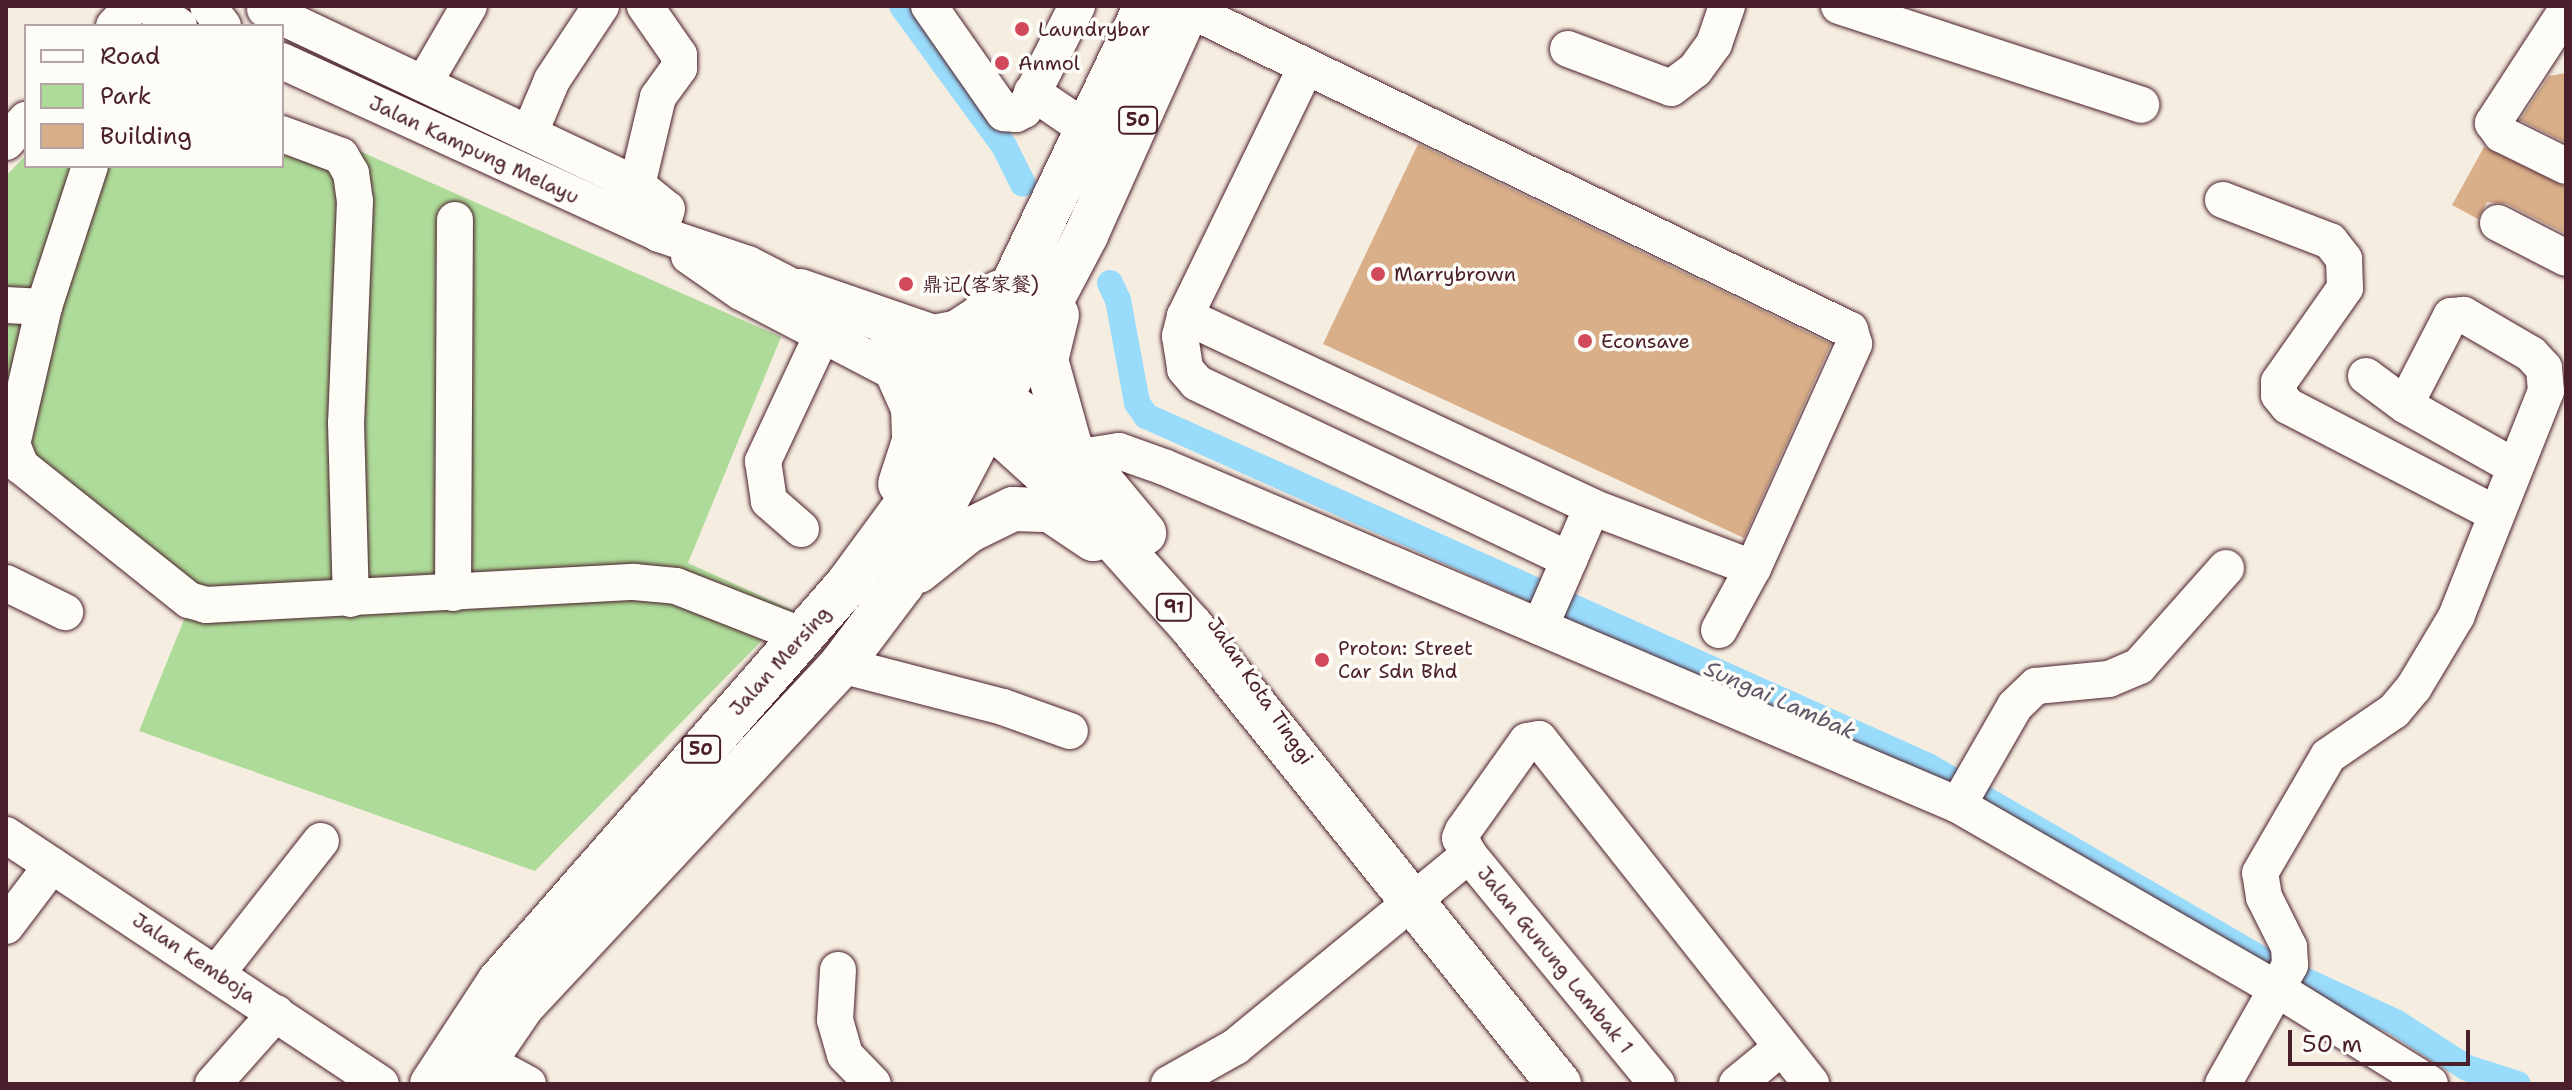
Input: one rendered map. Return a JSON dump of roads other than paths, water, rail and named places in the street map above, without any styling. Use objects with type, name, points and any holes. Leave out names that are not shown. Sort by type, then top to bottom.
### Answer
[{"type":"highway","name":"Jalan Mersing","points":[[502,1078],[522,1006],[841,665],[902,584],[980,401],[1013,276],[1086,129],[1174,7]]},
{"type":"highway","name":"Jalan Mersing","points":[[432,1084],[499,982],[847,585],[980,401],[1075,256],[1174,7]]},
{"type":"highway","points":[[1075,256],[1046,360],[1076,452]]},
{"type":"highway","points":[[800,291],[933,337],[958,332],[981,317],[1013,276]]},
{"type":"highway","points":[[847,585],[867,538],[904,478],[914,441],[913,408],[897,372]]},
{"type":"highway","name":"Jalan Kota Tinggi","points":[[980,401],[1076,452],[1238,651],[1338,810]]},
{"type":"highway","name":"Jalan Kota Tinggi","points":[[980,401],[1097,521],[1191,626],[1559,1084]]},
{"type":"highway","points":[[902,584],[968,531],[990,520],[1013,509],[1050,510],[1089,536],[1191,626]]},
{"type":"street","points":[[116,24],[133,6]]},
{"type":"street","points":[[148,6],[176,24]]},
{"type":"street","points":[[208,6],[222,24]]},
{"type":"street","points":[[424,83],[469,6]]},
{"type":"street","points":[[531,130],[552,80],[601,6]]},
{"type":"street","points":[[637,185],[658,97],[679,68],[679,55],[645,6]]},
{"type":"street","points":[[941,12],[1004,113],[1024,110],[1077,6]]},
{"type":"street","points":[[1568,49],[1671,88],[1695,70],[1714,44],[1727,6]]},
{"type":"street","points":[[1839,6],[2141,105]]},
{"type":"street","points":[[1174,7],[1306,67],[1850,330],[1854,344],[1753,568],[1719,630]]},
{"type":"street","points":[[265,9],[531,130],[637,185],[667,209],[659,234]]},
{"type":"street","points":[[2562,23],[2493,123],[2501,134],[2566,166]]},
{"type":"street","name":"Jalan Kampung Melayu","points":[[285,64],[659,234],[748,264],[800,291],[980,401]]},
{"type":"street","points":[[1306,67],[1185,316],[1181,352],[1197,383],[1554,595],[1966,792],[2284,977],[2430,1084]]},
{"type":"street","points":[[1032,92],[1086,129]]},
{"type":"street","points":[[6,142],[24,122]]},
{"type":"street","points":[[284,135],[341,156],[351,173],[355,201],[346,423],[351,599]]},
{"type":"street","points":[[89,168],[44,307],[17,408],[12,444],[21,466],[189,600],[206,605],[634,582],[676,586],[803,636]]},
{"type":"street","points":[[2223,200],[2330,241],[2344,259],[2345,288],[2279,382],[2279,395],[2288,406],[2496,514]]},
{"type":"street","points":[[453,593],[455,220]]},
{"type":"street","points":[[2498,223],[2566,258]]},
{"type":"street","name":"Jalan Kampung Melayu","points":[[659,234],[741,292],[897,372],[980,401]]},
{"type":"street","points":[[6,305],[44,307]]},
{"type":"street","points":[[2223,1084],[2284,977],[2289,947],[2264,897],[2260,873],[2328,756],[2394,711],[2414,687],[2456,617],[2546,391],[2544,368],[2531,354],[2464,315],[2451,316],[2442,325],[2405,405]]},
{"type":"street","points":[[1185,316],[1592,507],[1753,568]]},
{"type":"street","points":[[801,529],[769,501],[763,461],[823,333]]},
{"type":"street","points":[[2366,376],[2405,405],[2515,467]]},
{"type":"street","points":[[1076,452],[1119,451],[1554,595]]},
{"type":"street","points":[[1554,595],[1592,507]]},
{"type":"street","points":[[1966,792],[2015,706],[2036,686],[2109,679],[2139,666],[2226,568]]},
{"type":"street","points":[[6,583],[65,612]]},
{"type":"street","points":[[841,665],[1003,707],[1070,731]]},
{"type":"street","points":[[1469,855],[1460,838],[1463,831],[1527,741],[1539,739],[1811,1084]]},
{"type":"street","name":"Jalan Kemboja","points":[[6,835],[381,1084]]},
{"type":"street","points":[[217,973],[321,841]]},
{"type":"street","name":"Jalan Gunung Lambak 1","points":[[1169,1084],[1235,1047],[1415,904],[1469,855],[1657,1084]]},
{"type":"street","points":[[6,926],[52,865]]},
{"type":"street","points":[[838,970],[835,1020],[845,1055],[873,1084]]},
{"type":"street","points":[[213,1084],[276,1013]]},
{"type":"street","points":[[1737,1084],[1782,1047]]},
{"type":"waterway","name":"Sungai Lambak","points":[[902,6],[1004,146],[1023,184]]},
{"type":"waterway","name":"Sungai Lambak","points":[[1110,283],[1118,300],[1137,403],[1146,416],[1928,766],[2269,964],[2397,1023],[2467,1068],[2518,1084]]},
{"type":"place","name":"Laundrybar","points":[[1022,29]]},
{"type":"place","name":"Anmol","points":[[1002,63]]},
{"type":"place","name":"Marrybrown","points":[[1378,274]]},
{"type":"place","name":"鼎记(客家餐)","points":[[906,284]]},
{"type":"place","name":"Econsave","points":[[1585,341]]},
{"type":"place","name":"Proton: Street Car Sdn Bhd","points":[[1322,660]]}]
